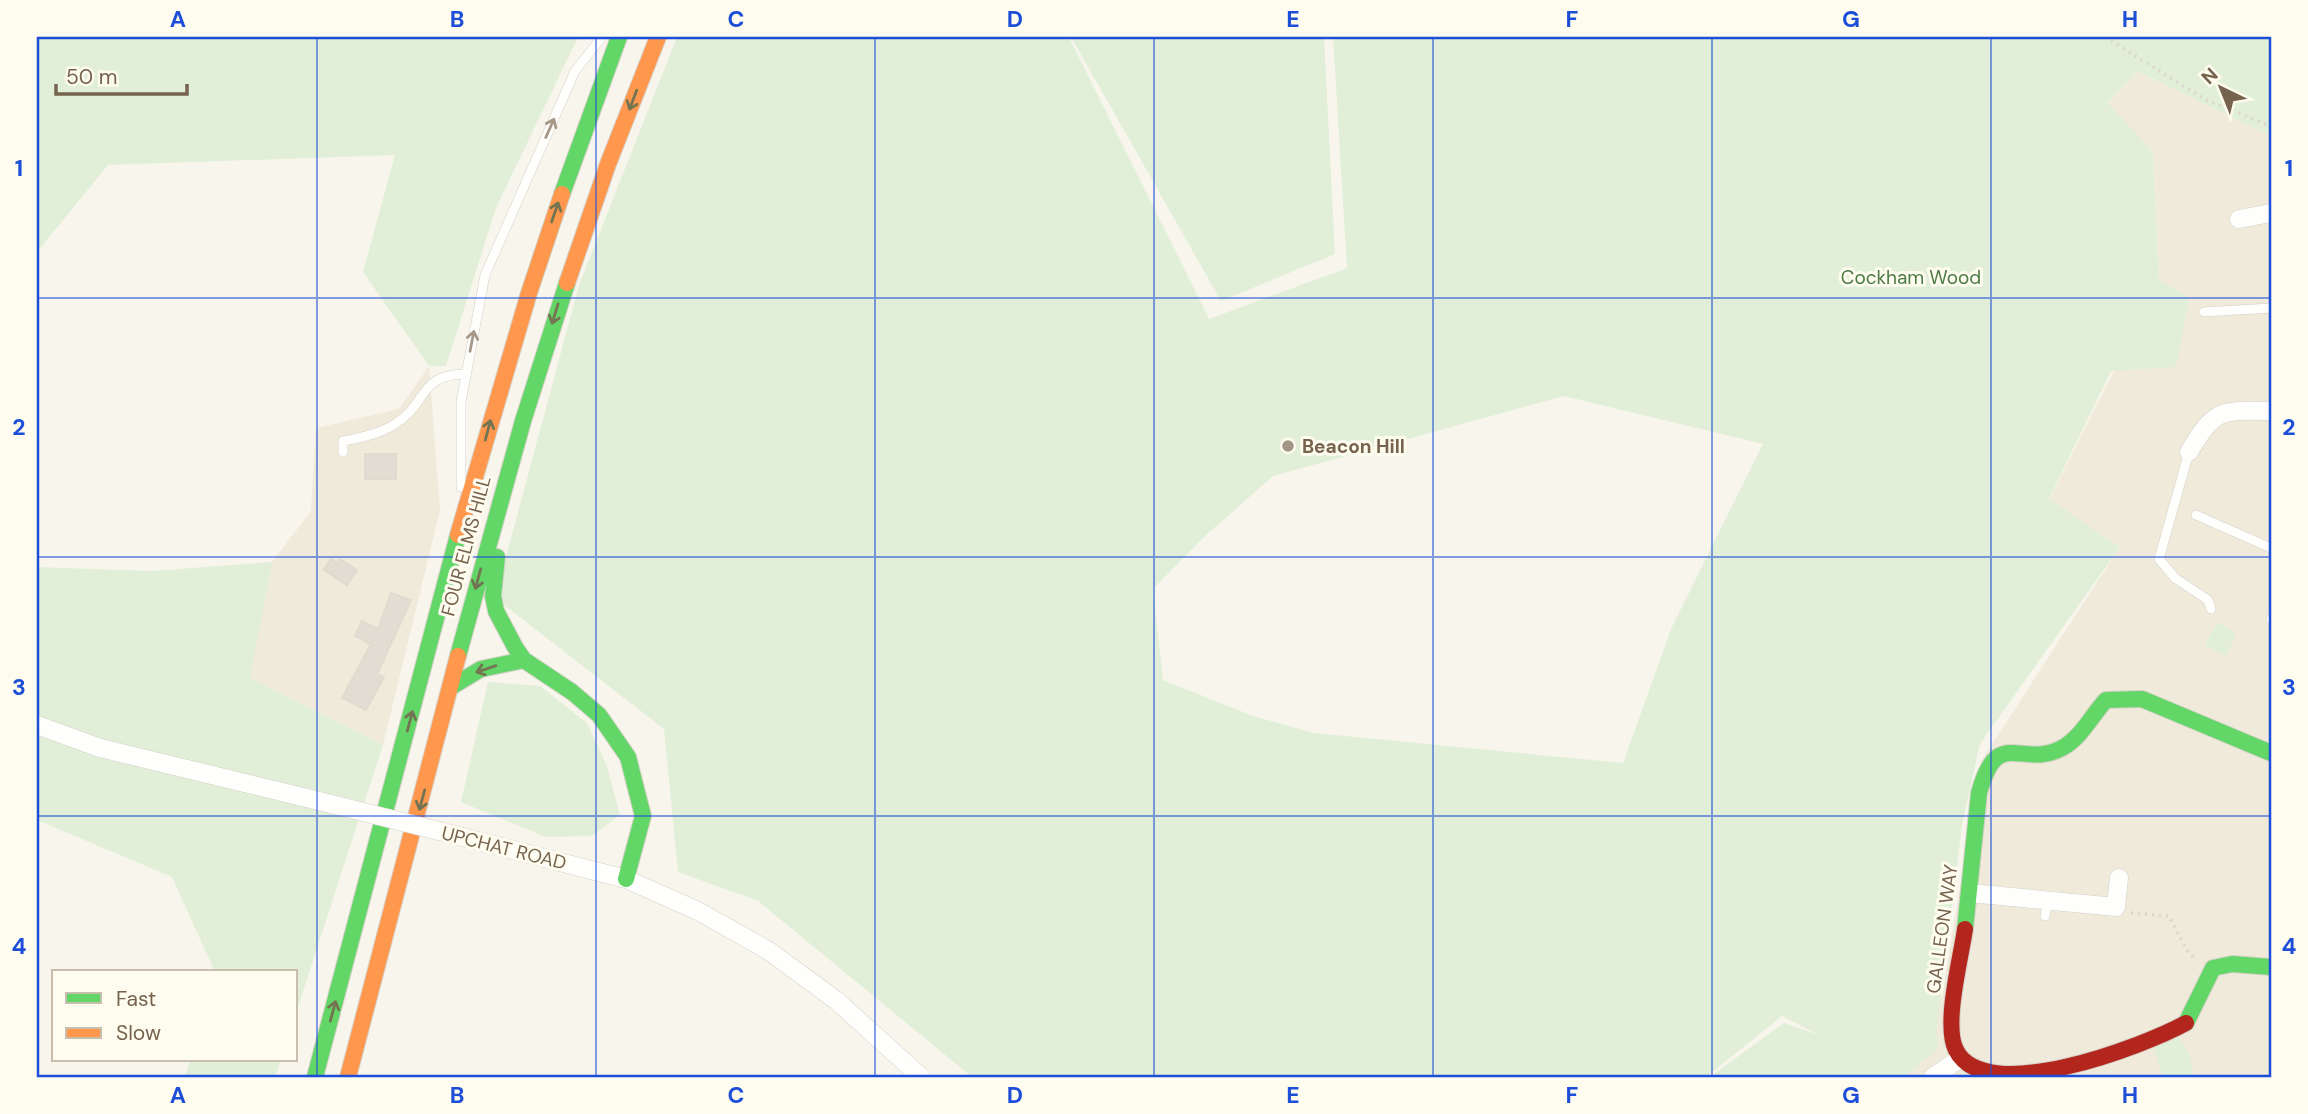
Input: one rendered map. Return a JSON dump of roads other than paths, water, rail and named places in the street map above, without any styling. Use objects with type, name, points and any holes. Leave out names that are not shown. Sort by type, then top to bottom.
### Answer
[{"type":"main road","name":"FOUR ELMS HILL","points":[[315,1077],[517,323],[585,124],[619,37]]},
{"type":"main road","name":"FOUR ELMS HILL","points":[[348,1077],[502,496],[561,295],[658,37]]},
{"type":"main road","points":[[502,496],[493,596],[501,623],[524,660],[572,692],[599,715],[628,757],[643,816],[626,879]]},
{"type":"main road","points":[[452,687],[481,670],[524,660]]},
{"type":"main road","name":"GALLEON WAY","points":[[1961,1058],[1952,1042],[1951,1027],[1970,893],[1979,793],[1982,778],[1999,755],[2016,750],[2035,753],[2059,750],[2075,738],[2106,700],[2142,699],[2271,753]]},
{"type":"main road","points":[[1961,1058],[1971,1065],[1993,1072],[2031,1075],[2141,1045],[2189,1029],[2207,974],[2218,965],[2231,962],[2271,967]]},
{"type":"street","points":[[2239,219],[2271,214]]},
{"type":"street","points":[[2189,452],[2206,423],[2220,413],[2271,411]]},
{"type":"street","name":"UPCHAT ROAD","points":[[37,724],[100,748],[626,879],[698,912],[769,951],[837,1001],[921,1077]]},
{"type":"street","points":[[1970,893],[2047,909],[2116,907],[2119,878]]},
{"type":"street","points":[[1933,1077],[1961,1058]]},
{"type":"lane","points":[[461,530],[461,402],[485,275],[575,71],[602,37]]},
{"type":"lane","points":[[2204,312],[2271,308]]},
{"type":"lane","points":[[343,452],[343,441],[395,425],[413,410],[426,388],[446,374],[466,374]]},
{"type":"lane","points":[[2189,452],[2160,559],[2175,578],[2201,594],[2211,609]]},
{"type":"lane","points":[[2196,515],[2271,548]]},
{"type":"place","name":"Beacon Hill","points":[[1288,446]]},
{"type":"park label","name":"Cockham Wood","points":[[1911,277]]}]
